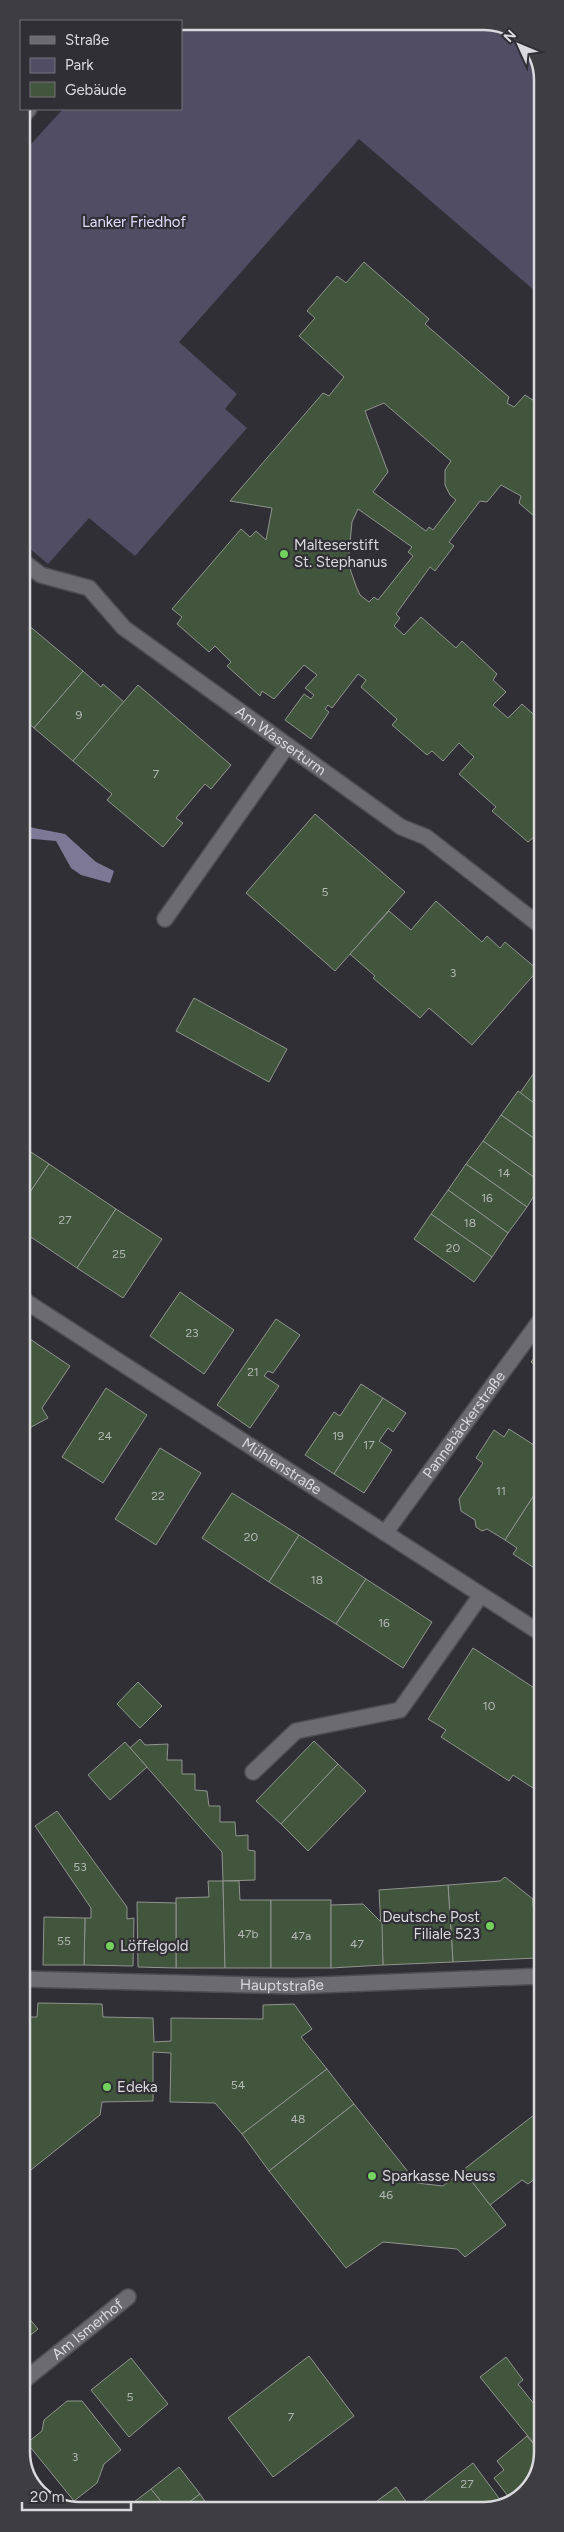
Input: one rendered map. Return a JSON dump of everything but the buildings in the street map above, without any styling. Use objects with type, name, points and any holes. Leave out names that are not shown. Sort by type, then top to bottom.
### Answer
[{"type":"street","name":"Am Wasserturm","points":[[30,566],[41,575],[88,588],[124,628],[401,827],[426,837],[534,921]]},
{"type":"street","points":[[165,919],[287,746]]},
{"type":"street","name":"Mühlenstraße","points":[[30,1304],[534,1629]]},
{"type":"street","name":"Pannebäckerstraße","points":[[385,1533],[534,1329]]},
{"type":"street","points":[[253,1772],[296,1732],[400,1710],[481,1594]]},
{"type":"street","name":"Hauptstraße","points":[[30,1980],[294,1986],[534,1976]]},
{"type":"street","name":"Am Ismerhof","points":[[30,2376],[128,2297]]},
{"type":"green space","name":"Lanker Friedhof","points":[[182,30],[493,31],[509,37],[521,47],[530,61],[533,71],[534,290],[359,139],[179,342],[237,394],[225,409],[247,428],[135,556],[89,518],[48,564],[30,549],[30,145],[62,110],[182,110]]},
{"type":"shaded area","points":[[30,827],[65,834],[96,862],[114,871],[110,883],[81,875],[71,868],[56,841],[30,839]]},
{"type":"place","name":"Malteserstift St. Stephanus","points":[[284,554]]},
{"type":"place","name":"Deutsche Post Filiale 523","points":[[490,1926]]},
{"type":"place","name":"Löffelgold","points":[[110,1946]]},
{"type":"place","name":"Edeka","points":[[107,2087]]},
{"type":"place","name":"Sparkasse Neuss","points":[[372,2176]]}]
